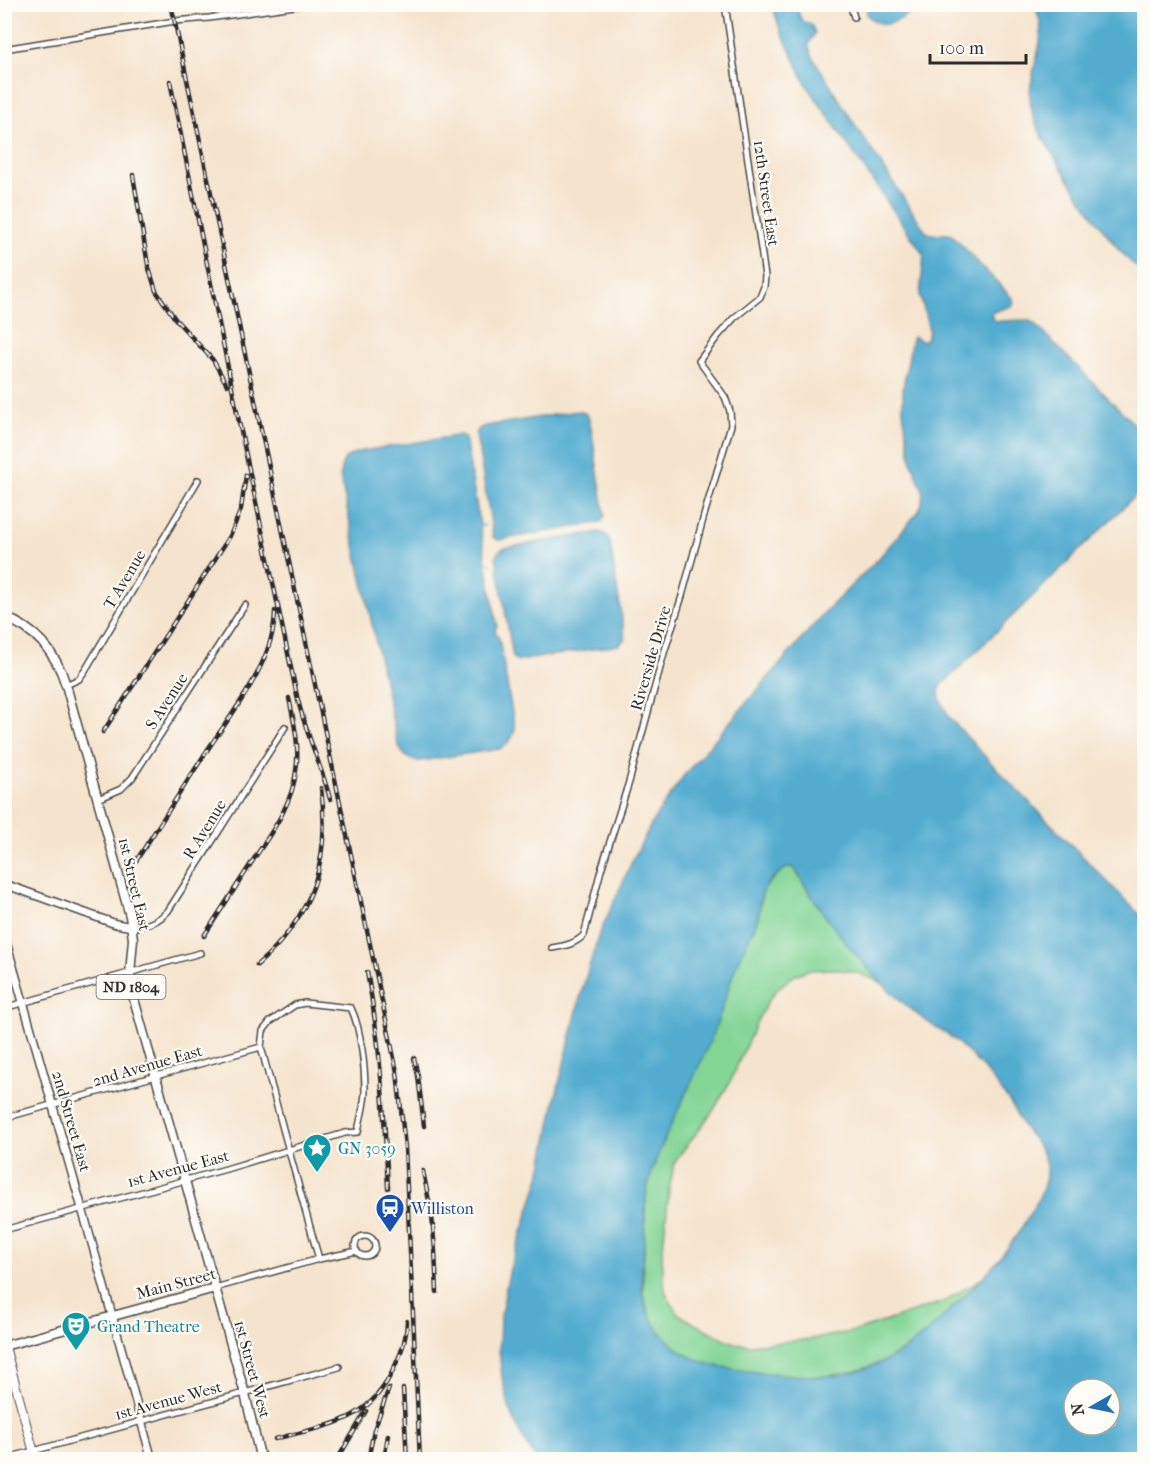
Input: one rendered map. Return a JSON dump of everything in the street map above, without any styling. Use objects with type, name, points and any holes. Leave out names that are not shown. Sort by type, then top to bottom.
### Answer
[{"type":"main road","name":"1st Street East","points":[[4,617],[22,625],[40,639],[57,663],[66,685],[127,903],[133,939],[129,974],[132,992],[215,1288]]},
{"type":"main road","name":"Main Street","points":[[5,1345],[215,1288]]},
{"type":"main road","name":"1st Street West","points":[[215,1288],[261,1460]]},
{"type":"main road","points":[[5,1345],[35,1455]]},
{"type":"street","points":[[4,49],[170,21],[308,4]]},
{"type":"street","name":"12th Street East","points":[[699,362],[734,318],[760,297],[765,276],[725,4]]},
{"type":"street","points":[[850,4],[854,17]]},
{"type":"street","name":"Riverside Drive","points":[[552,948],[578,941],[584,935],[731,425],[730,411],[725,397],[699,362]]},
{"type":"street","name":"T Avenue","points":[[66,685],[79,679],[86,669],[198,480]]},
{"type":"street","name":"S Avenue","points":[[98,799],[121,789],[132,778],[245,605]]},
{"type":"street","name":"R Avenue","points":[[132,927],[152,924],[168,911],[285,727]]},
{"type":"street","points":[[4,884],[116,924],[132,927]]},
{"type":"street","name":"2nd Street East","points":[[4,935],[152,1460]]},
{"type":"street","points":[[4,1008],[200,953]]},
{"type":"street","name":"1st Avenue East","points":[[4,1230],[345,1133],[357,1132],[365,1092],[357,1019],[351,1008],[305,1003],[295,1005],[270,1022],[263,1031],[261,1047]]},
{"type":"street","points":[[261,1047],[319,1259]]},
{"type":"street","name":"2nd Avenue East","points":[[4,1118],[261,1047]]},
{"type":"street","name":"Main Street","points":[[215,1288],[319,1259],[357,1251]]},
{"type":"street","name":"1st Avenue West","points":[[4,1459],[35,1455],[141,1422],[339,1367]]},
{"type":"green space","points":[[794,868],[825,915],[847,943],[882,983],[855,972],[834,969],[808,970],[795,975],[778,988],[768,1001],[730,1082],[713,1111],[675,1161],[669,1189],[662,1258],[665,1291],[677,1313],[725,1339],[750,1345],[811,1339],[856,1331],[943,1302],[981,1279],[929,1332],[906,1349],[880,1363],[848,1374],[810,1377],[736,1370],[702,1362],[683,1354],[669,1343],[655,1325],[643,1294],[645,1209],[647,1189],[655,1161],[714,1033],[727,988],[758,919],[764,888],[782,870]]},
{"type":"water","points":[[867,4],[918,5],[900,19],[887,24],[874,21],[867,15]]},
{"type":"water","points":[[772,5],[795,5],[802,21],[811,24],[815,33],[808,45],[812,56],[926,232],[952,235],[1012,298],[1014,304],[991,314],[993,320],[1028,320],[1034,323],[1144,434],[1144,487],[942,685],[939,691],[940,699],[949,717],[1144,919],[1144,1459],[536,1459],[522,1437],[510,1411],[502,1377],[499,1348],[500,1320],[509,1272],[540,1177],[555,1100],[581,994],[598,937],[634,857],[654,819],[685,774],[825,612],[879,558],[918,512],[922,503],[923,491],[912,463],[903,412],[903,388],[912,338],[916,337],[923,341],[929,330],[920,295],[924,255],[806,84],[780,29]],"holes":[[[794,868],[840,935],[878,979],[923,1019],[949,1035],[992,1078],[1038,1146],[1045,1161],[1046,1170],[1044,1187],[1009,1246],[986,1274],[932,1328],[901,1352],[878,1364],[850,1373],[823,1376],[797,1376],[737,1370],[695,1359],[671,1343],[660,1332],[647,1309],[642,1288],[645,1203],[653,1168],[713,1034],[734,970],[758,919],[762,893],[782,870]]]},
{"type":"water","points":[[1034,5],[1144,5],[1144,274],[1124,255],[1092,214],[1050,150],[1035,121],[1030,94],[1041,27]]},
{"type":"water","points":[[578,411],[586,414],[590,422],[605,516],[602,521],[498,540],[493,537],[476,434],[480,428]]},
{"type":"water","points":[[461,435],[465,438],[497,625],[495,632],[499,638],[515,729],[510,741],[499,749],[420,761],[405,755],[397,741],[340,476],[343,461],[356,453]]},
{"type":"water","points":[[598,532],[606,535],[610,543],[625,638],[618,645],[518,661],[513,658],[496,556],[500,550]]},
{"type":"waterway","points":[[481,526],[485,525]]},
{"type":"railway","points":[[171,4],[397,1072],[405,1147],[420,1460]]},
{"type":"railway","points":[[170,81],[297,696],[330,799]]},
{"type":"railway","points":[[133,175],[148,265],[156,291],[176,320],[213,360],[227,385]]},
{"type":"railway","points":[[103,732],[230,536],[241,509],[246,475]]},
{"type":"railway","points":[[136,861],[251,684],[268,648],[275,611]]},
{"type":"railway","points":[[204,936],[273,830],[290,796],[294,784],[297,752],[289,698]]},
{"type":"railway","points":[[257,965],[292,927],[314,886],[323,840],[321,788]]},
{"type":"railway","points":[[367,972],[379,1052],[388,1188]]},
{"type":"railway","points":[[414,1058],[424,1126]]},
{"type":"railway","points":[[423,1171],[432,1216],[437,1292]]},
{"type":"railway","points":[[275,1439],[346,1419],[373,1400],[385,1385],[398,1361],[405,1339],[407,1321]]},
{"type":"railway","points":[[368,1460],[374,1430],[389,1388]]},
{"type":"railway","points":[[403,1389],[407,1460]]},
{"type":"railway","points":[[337,1460],[366,1411]]},
{"type":"railway","points":[[384,1460],[388,1435]]},
{"type":"place","name":"GN 3059","points":[[317,1174]]},
{"type":"place","name":"Williston","points":[[390,1234]]},
{"type":"place","name":"Grand Theatre","points":[[76,1352]]}]
